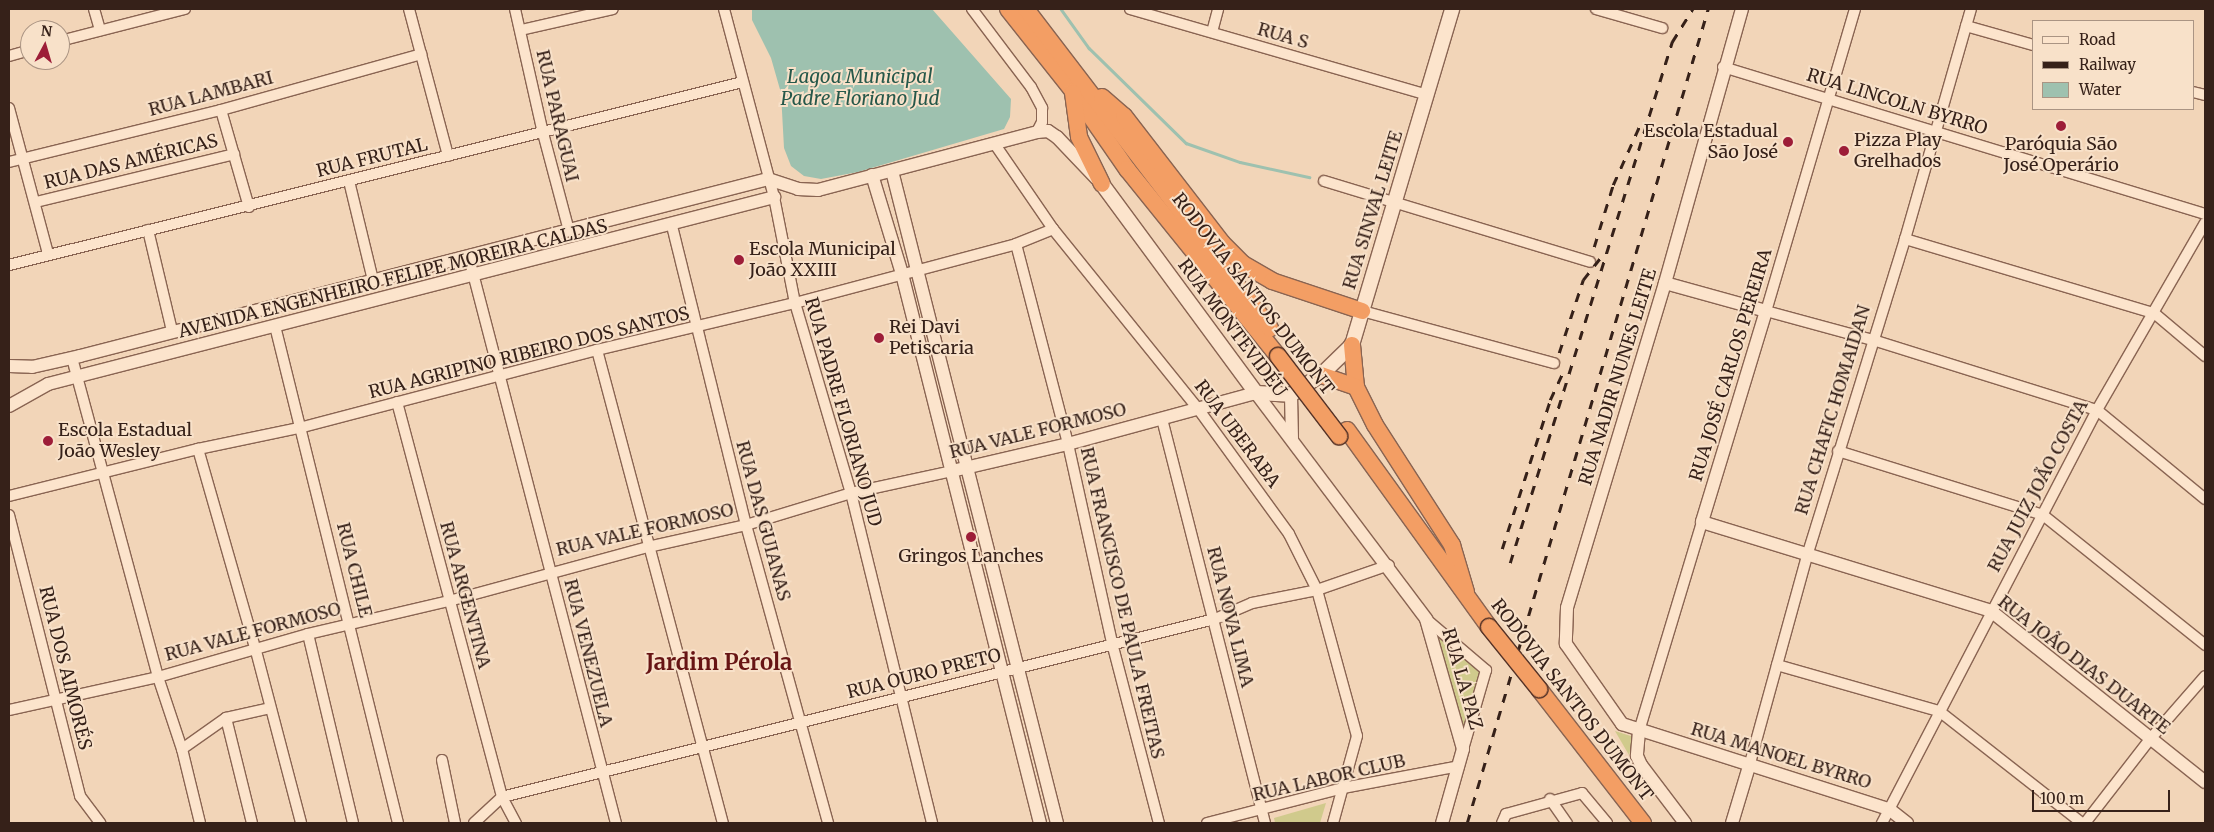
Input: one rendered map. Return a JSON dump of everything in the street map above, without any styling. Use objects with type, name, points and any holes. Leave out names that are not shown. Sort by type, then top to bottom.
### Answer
[{"type":"highway","name":"RODOVIA SANTOS DUMONT","points":[[1008,9],[1075,83],[1343,433],[1461,599],[1468,596],[1489,627],[1643,823]]},
{"type":"highway","name":"RODOVIA SANTOS DUMONT","points":[[1026,9],[1075,83],[1128,169],[1282,353]]},
{"type":"highway","points":[[1075,83],[1079,137],[1102,184]]},
{"type":"highway","points":[[1075,83],[1124,116],[1222,243],[1243,264],[1272,281],[1362,311]]},
{"type":"highway","points":[[1102,184],[1102,174],[1108,166],[1118,164],[1128,169]]},
{"type":"highway","points":[[1352,345],[1356,387],[1375,425],[1452,545],[1468,596]]},
{"type":"highway","points":[[1321,375],[1356,387]]},
{"type":"main road","name":"RUA SINVAL LEITE","points":[[1291,395],[1321,375],[1352,345],[1452,9]]},
{"type":"main road","name":"RUA MONTEVIDÉU","points":[[1102,184],[1256,393]]},
{"type":"main road","name":"RUA VALE FORMOSO","points":[[1256,393],[1291,395]]},
{"type":"street","points":[[94,9],[100,30]]},
{"type":"street","points":[[70,38],[185,9]]},
{"type":"street","points":[[409,9],[448,156]]},
{"type":"street","name":"RUA PARAGUAI","points":[[515,9],[542,133],[569,231]]},
{"type":"street","points":[[520,30],[612,9]]},
{"type":"street","name":"RUA PADRE FLORIANO JUD","points":[[724,9],[774,197],[795,303],[850,493],[932,823]]},
{"type":"street","points":[[768,179],[785,186],[818,190],[1037,132],[1042,122],[1042,108],[1032,87],[972,9]]},
{"type":"street","name":"RUA S","points":[[1130,9],[1427,95]]},
{"type":"street","points":[[1212,32],[1218,9]]},
{"type":"street","points":[[1596,9],[1662,28]]},
{"type":"street","name":"RUA NADIR NUNES LEITE","points":[[1640,731],[1622,724],[1566,644],[1566,608],[1665,283],[1723,67],[1742,9]]},
{"type":"street","name":"RUA JOSÉ CARLOS PEREIRA","points":[[1640,731],[1855,9]]},
{"type":"street","name":"RUA CHAFIC HOMAIDAN","points":[[1732,823],[1807,556],[1905,239],[1971,9]]},
{"type":"street","points":[[1966,26],[2032,45]]},
{"type":"street","name":"RUA LAMBARI","points":[[9,162],[222,110],[421,54]]},
{"type":"street","name":"RUA LINCOLN BYRRO","points":[[1723,67],[1937,130],[2205,214]]},
{"type":"street","name":"RUA FRUTAL","points":[[9,265],[48,254],[249,207],[743,82]]},
{"type":"street","points":[[9,108],[36,202],[48,254]]},
{"type":"street","points":[[222,110],[249,207]]},
{"type":"street","name":"RUA MONTEVIDÉU","points":[[1037,132],[1048,131],[1057,137],[1102,184]]},
{"type":"street","name":"RUA UBERABA","points":[[994,143],[1053,229],[1199,410],[1281,520],[1317,590],[1357,736],[1333,823]]},
{"type":"street","name":"RUA DAS AMÉRICAS","points":[[36,202],[234,154]]},
{"type":"street","points":[[892,170],[969,467],[1017,668],[1057,823]]},
{"type":"street","points":[[872,175],[902,274],[1000,672],[1040,823]]},
{"type":"street","name":"AVENIDA ENGENHEIRO FELIPE MOREIRA CALDAS","points":[[9,366],[32,367],[72,358],[373,280],[468,258],[664,203],[768,179]]},
{"type":"street","points":[[349,181],[373,280]]},
{"type":"street","points":[[1324,181],[1394,205],[1590,262]]},
{"type":"street","name":"AVENIDA ENGENHEIRO FELIPE MOREIRA CALDAS","points":[[9,406],[48,384],[672,226],[774,197],[785,186]]},
{"type":"street","name":"RUA JUIZ JOÃO COSTA","points":[[1882,823],[1939,710],[2097,410],[2205,223]]},
{"type":"street","name":"RUA DAS GUIANAS","points":[[672,226],[746,525],[828,823]]},
{"type":"street","name":"RUA AGRIPINO RIBEIRO DOS SANTOS","points":[[9,496],[198,449],[303,427],[597,350],[795,303],[1016,244],[1053,229]]},
{"type":"street","points":[[148,230],[172,331]]},
{"type":"street","points":[[1905,239],[2154,313],[2205,356]]},
{"type":"street","name":"RUA FRANCISCO DE PAULA FREITAS","points":[[1016,244],[1068,444],[1112,643],[1159,823]]},
{"type":"street","name":"RUA VENEZUELA","points":[[468,258],[475,277],[497,376],[616,823]]},
{"type":"street","points":[[1665,283],[1873,340],[2097,410],[2205,499]]},
{"type":"street","points":[[1362,311],[1554,363]]},
{"type":"street","name":"RUA CHILE","points":[[276,326],[303,427],[398,823]]},
{"type":"street","points":[[597,350],[700,746],[723,823]]},
{"type":"street","points":[[72,358],[101,472],[158,677],[182,749],[200,823]]},
{"type":"street","name":"RUA MONTEVIDÉU","points":[[1256,393],[1388,565],[1426,619],[1486,670],[1463,749]]},
{"type":"street","name":"RUA VALE FORMOSO","points":[[9,710],[158,677],[256,651],[308,634],[449,601],[550,572],[648,547],[746,525],[850,493],[1068,444],[1256,393]]},
{"type":"street","points":[[1291,395],[1292,439]]},
{"type":"street","name":"RUA ARGENTINA","points":[[398,402],[502,797],[516,823]]},
{"type":"street","name":"RUA NOVA LIMA","points":[[1162,419],[1215,619],[1260,809],[1265,823]]},
{"type":"street","points":[[198,449],[256,651],[301,823]]},
{"type":"street","points":[[1838,451],[2042,515],[2205,645]]},
{"type":"street","name":"RUA DOS AIMORÉS","points":[[9,516],[58,699],[80,796],[100,823]]},
{"type":"street","name":"RUA JOÃO DIAS DUARTE","points":[[1702,522],[1807,556],[1991,611],[2205,782]]},
{"type":"street","name":"RUA OURO PRETO","points":[[474,823],[502,797],[799,721],[1215,619],[1252,602],[1317,590],[1388,565]]},
{"type":"street","name":"RUA LA PAZ","points":[[1426,619],[1463,749]]},
{"type":"street","points":[[308,634],[354,823]]},
{"type":"street","points":[[1777,665],[1939,710],[2083,823],[2151,738],[2205,676]]},
{"type":"street","points":[[182,749],[226,718],[270,708]]},
{"type":"street","points":[[226,718],[252,823]]},
{"type":"street","points":[[1640,731],[1637,756],[1641,765],[1685,823]]},
{"type":"street","name":"RUA MANOEL BYRRO","points":[[1640,731],[1750,763],[1889,809],[1907,823]]},
{"type":"street","points":[[1442,823],[1463,749]]},
{"type":"street","points":[[442,760],[456,823]]},
{"type":"street","name":"RUA LABOR CLUB","points":[[1207,823],[1343,788],[1459,766]]},
{"type":"street","points":[[1504,818],[1550,799],[1582,793],[1608,823]]},
{"type":"street","points":[[1550,799],[1567,823]]},
{"type":"shaded area","points":[[1432,628],[1481,670],[1463,736]]},
{"type":"shaded area","points":[[1615,731],[1634,737],[1629,755]]},
{"type":"shaded area","points":[[1326,803],[1320,823],[1275,823],[1274,818]]},
{"type":"water","name":"Lagoa Municipal Padre Floriano Jud","points":[[752,9],[932,9],[1011,99],[1010,117],[1004,129],[858,172],[821,179],[804,176],[791,166],[784,148],[781,93],[771,58],[752,20]]},
{"type":"waterway","points":[[1061,9],[1089,48],[1186,143],[1240,162],[1309,177]]},
{"type":"railway","points":[[1510,563],[1672,42],[1693,9]]},
{"type":"railway","points":[[1467,823],[1708,9]]},
{"type":"railway","points":[[1594,247],[1613,185],[1640,125]]},
{"type":"railway","points":[[1559,353],[1583,280],[1602,256]]},
{"type":"railway","points":[[1502,549],[1550,400],[1562,374]]},
{"type":"place","name":"Paróquia São José Operário","points":[[2061,126]]},
{"type":"place","name":"Escola Estadual São José","points":[[1788,142]]},
{"type":"place","name":"Pizza Play Grelhados","points":[[1844,151]]},
{"type":"place","name":"Escola Municipal João XXIII","points":[[739,260]]},
{"type":"place","name":"Rei Davi Petiscaria","points":[[879,338]]},
{"type":"place","name":"Escola Estadual João Wesley","points":[[48,441]]},
{"type":"place","name":"Gringos Lanches","points":[[971,537]]},
{"type":"district","name":"Jardim Pérola","points":[[719,663]]}]
